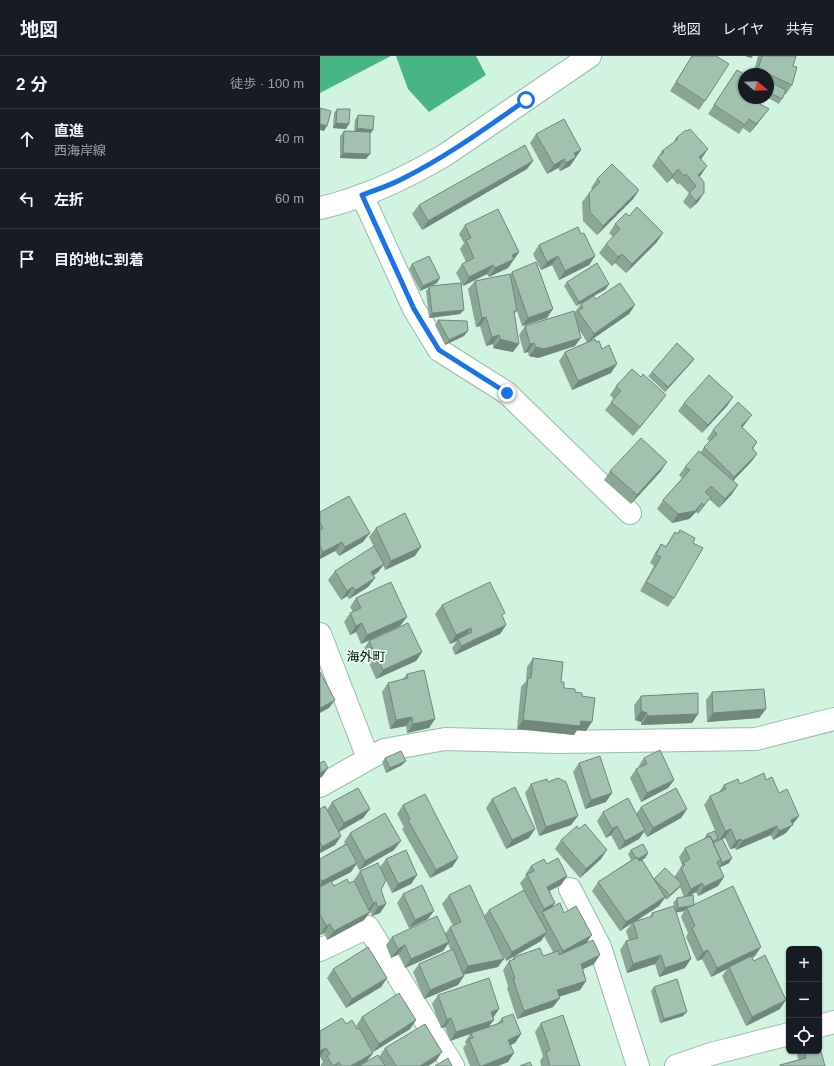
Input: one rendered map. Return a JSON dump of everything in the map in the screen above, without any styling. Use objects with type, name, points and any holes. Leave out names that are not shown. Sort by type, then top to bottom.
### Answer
[{"type":"street","points":[[320,208],[362,195],[400,180],[445,155],[590,56]]},
{"type":"street","points":[[362,195],[414,309],[439,350],[507,393],[630,514]]},
{"type":"street","points":[[320,634],[368,758]]},
{"type":"street","points":[[320,786],[384,750],[445,739],[559,742],[756,739],[834,719]]},
{"type":"street","points":[[570,889],[600,947],[638,1066]]},
{"type":"street","points":[[320,950],[368,927],[453,1066]]},
{"type":"street","points":[[822,1025],[834,1022]]},
{"type":"street","points":[[676,1066],[711,1054],[786,1035]]},
{"type":"shaded area","points":[[320,56],[391,56],[320,93]]},
{"type":"shaded area","points":[[396,56],[476,56],[486,75],[429,112],[408,89]]},
{"type":"building","points":[[692,56],[716,56],[729,64],[705,101],[676,82]]},
{"type":"building","points":[[762,56],[796,56],[793,66],[797,67],[792,85],[774,77],[774,68],[758,68]]},
{"type":"building","points":[[737,70],[738,104],[760,104],[769,109],[756,124],[749,119],[745,125],[714,105]]},
{"type":"building","points":[[774,84],[786,90],[782,99],[774,95]]},
{"type":"building","points":[[320,108],[331,111],[327,126],[320,124]]},
{"type":"building","points":[[337,109],[350,109],[349,124],[336,123]]},
{"type":"building","points":[[358,115],[374,116],[373,130],[357,128]]},
{"type":"building","points":[[564,119],[581,150],[574,153],[576,157],[566,163],[564,159],[554,165],[536,134]]},
{"type":"building","points":[[690,129],[708,149],[699,157],[707,166],[698,175],[704,182],[704,193],[696,201],[689,193],[696,186],[686,174],[684,176],[678,169],[673,175],[658,157],[664,152],[662,151],[678,139],[676,138],[686,130],[687,131]]},
{"type":"building","points":[[344,131],[370,132],[370,154],[343,153]]},
{"type":"building","points":[[525,145],[533,161],[428,221],[419,205]]},
{"type":"building","points":[[612,164],[639,190],[603,226],[590,212],[589,193],[600,182],[597,179]]},
{"type":"building","points":[[637,207],[663,233],[632,264],[622,254],[618,257],[606,244],[620,229],[615,224],[626,213],[629,216]]},
{"type":"building","points":[[498,209],[519,252],[512,255],[514,259],[495,268],[493,265],[469,277],[462,264],[474,258],[466,240],[471,238],[465,225]]},
{"type":"building","points":[[578,227],[581,234],[584,233],[595,256],[565,271],[558,256],[547,262],[539,245]]},
{"type":"building","points":[[429,256],[440,278],[423,286],[412,264]]},
{"type":"building","points":[[536,262],[553,309],[528,318],[512,272]]},
{"type":"building","points":[[597,263],[609,284],[579,302],[567,282]]},
{"type":"building","points":[[510,274],[517,310],[514,311],[519,344],[500,339],[499,335],[492,337],[486,317],[482,318],[475,281]]},
{"type":"building","points":[[461,283],[464,310],[432,313],[429,286]]},
{"type":"building","points":[[620,283],[635,305],[594,334],[578,311],[583,308],[581,304],[593,296],[596,299]]},
{"type":"building","points":[[574,311],[581,338],[544,349],[536,347],[534,343],[530,344],[525,326]]},
{"type":"building","points":[[438,320],[467,321],[468,331],[449,340]]},
{"type":"building","points":[[595,339],[596,342],[599,341],[602,349],[609,345],[617,364],[578,381],[565,352]]},
{"type":"building","points":[[677,343],[694,359],[668,387],[652,372]]},
{"type":"building","points":[[632,369],[641,377],[643,374],[666,395],[640,427],[611,402],[621,391],[616,386]]},
{"type":"building","points":[[709,375],[733,397],[708,425],[684,403]]},
{"type":"building","points":[[738,402],[752,415],[741,426],[757,442],[752,448],[757,454],[734,477],[704,447],[717,434],[713,430]]},
{"type":"building","points":[[641,438],[667,462],[637,495],[610,471]]},
{"type":"building","points":[[699,451],[738,485],[725,499],[711,486],[705,492],[711,497],[704,505],[702,503],[695,511],[678,514],[663,500],[690,470],[685,467]]},
{"type":"building","points":[[349,496],[370,533],[345,547],[342,542],[323,552],[320,546],[320,530],[323,528],[320,523],[320,512]]},
{"type":"building","points":[[405,513],[421,547],[391,561],[376,528]]},
{"type":"building","points":[[680,530],[695,538],[693,543],[703,548],[674,598],[646,582],[661,557],[656,555],[661,544],[666,547],[675,532],[678,534]]},
{"type":"building","points":[[374,546],[384,564],[371,572],[375,578],[356,590],[353,587],[347,591],[335,571]]},
{"type":"building","points":[[391,582],[407,617],[367,635],[362,623],[356,626],[350,613],[361,608],[356,598]]},
{"type":"building","points":[[490,582],[505,613],[502,615],[506,625],[461,646],[458,639],[472,632],[471,628],[456,635],[442,605]]},
{"type":"building","points":[[408,623],[422,652],[383,670],[369,641]]},
{"type":"building","points":[[533,658],[563,662],[561,682],[564,682],[564,688],[575,689],[575,692],[582,693],[582,696],[595,698],[592,722],[581,721],[580,726],[523,720],[528,678],[531,678]]},
{"type":"building","points":[[424,670],[435,719],[413,724],[412,717],[396,720],[388,683],[408,678],[407,674]]},
{"type":"building","points":[[320,672],[335,700],[320,708]]},
{"type":"building","points":[[764,689],[766,709],[713,713],[712,692]]},
{"type":"building","points":[[698,693],[698,714],[647,716],[647,713],[641,711],[641,696]]},
{"type":"building","points":[[660,750],[674,780],[647,793],[636,769],[647,764],[644,758]]},
{"type":"building","points":[[401,751],[406,761],[390,768],[385,758]]},
{"type":"building","points":[[600,756],[612,793],[591,800],[579,763]]},
{"type":"building","points":[[324,761],[328,768],[320,773],[320,763]]},
{"type":"building","points":[[764,773],[766,780],[772,777],[779,793],[787,789],[799,816],[791,820],[793,825],[779,831],[777,826],[742,841],[741,839],[736,841],[731,829],[725,831],[710,796],[726,789],[724,785],[738,779],[740,784]]},
{"type":"building","points":[[558,778],[566,782],[578,816],[546,827],[531,784],[547,779],[548,782]]},
{"type":"building","points":[[515,787],[535,829],[512,840],[492,799]]},
{"type":"building","points":[[358,788],[370,809],[344,823],[332,802]]},
{"type":"building","points":[[676,788],[687,809],[653,828],[641,807]]},
{"type":"building","points":[[425,794],[458,858],[436,870],[408,820],[410,819],[403,805]]},
{"type":"building","points":[[628,798],[645,830],[625,841],[617,826],[612,829],[603,812]]},
{"type":"building","points":[[325,806],[341,836],[322,847],[320,842],[320,809]]},
{"type":"building","points":[[385,813],[401,841],[365,861],[350,833]]},
{"type":"building","points":[[585,824],[607,850],[586,869],[561,840],[577,826],[579,829]]},
{"type":"building","points":[[715,831],[718,839],[713,841],[707,834]]},
{"type":"building","points":[[710,836],[721,860],[717,862],[724,877],[704,887],[702,883],[691,889],[681,868],[685,865],[683,863],[690,859],[685,848]]},
{"type":"building","points":[[722,839],[732,858],[722,863],[713,843]]},
{"type":"building","points":[[347,844],[357,863],[322,881],[320,878],[320,859]]},
{"type":"building","points":[[643,844],[648,853],[638,859],[631,850]]},
{"type":"building","points":[[406,850],[417,875],[398,884],[386,859]]},
{"type":"building","points":[[637,857],[639,861],[642,860],[665,897],[626,922],[598,882]]},
{"type":"building","points":[[558,858],[567,876],[547,887],[555,903],[544,909],[527,874],[534,871],[531,866],[544,859],[547,864]]},
{"type":"building","points":[[378,863],[386,880],[381,890],[386,904],[378,907],[376,902],[373,903],[360,871]]},
{"type":"building","points":[[665,868],[682,884],[670,895],[654,879]]},
{"type":"building","points":[[347,879],[349,883],[354,881],[370,912],[334,931],[330,924],[326,926],[320,916],[320,887],[331,881],[334,886]]},
{"type":"building","points":[[422,885],[434,911],[415,920],[403,894]]},
{"type":"building","points":[[470,885],[504,959],[468,966],[450,927],[461,922],[449,895]]},
{"type":"building","points":[[733,886],[761,947],[717,968],[708,950],[703,952],[692,928],[695,926],[687,908]]},
{"type":"building","points":[[524,890],[547,932],[512,952],[489,910]]},
{"type":"building","points":[[693,895],[694,905],[678,908],[677,898]]},
{"type":"building","points":[[560,903],[564,913],[576,906],[592,935],[563,951],[542,912]]},
{"type":"building","points":[[674,906],[691,959],[665,968],[661,955],[633,964],[626,941],[638,938],[633,922],[653,916],[652,913]]},
{"type":"building","points":[[437,916],[449,942],[411,959],[405,945],[398,949],[392,937]]},
{"type":"building","points":[[593,940],[600,955],[581,964],[586,981],[557,990],[560,998],[524,1011],[513,979],[515,979],[509,961],[515,959],[514,957],[540,948],[543,956],[558,951],[559,955]]},
{"type":"building","points":[[368,947],[387,978],[352,999],[333,969]]},
{"type":"building","points":[[453,949],[464,976],[430,990],[419,964]]},
{"type":"building","points":[[765,955],[786,1000],[752,1017],[729,967],[751,956],[754,961]]},
{"type":"building","points":[[489,978],[499,1009],[491,1012],[494,1020],[456,1032],[451,1018],[447,1020],[438,995]]},
{"type":"building","points":[[677,979],[687,1012],[664,1019],[654,987]]},
{"type":"building","points":[[399,993],[416,1020],[379,1044],[362,1017]]},
{"type":"building","points":[[513,1014],[521,1034],[508,1040],[514,1053],[480,1066],[469,1039],[473,1038],[471,1033],[503,1022],[502,1018]]},
{"type":"building","points":[[563,1015],[580,1066],[550,1066],[546,1052],[550,1050],[541,1023]]},
{"type":"building","points":[[342,1018],[346,1024],[352,1020],[357,1029],[359,1028],[373,1053],[351,1066],[341,1066],[339,1062],[333,1066],[327,1056],[330,1054],[326,1048],[320,1051],[320,1031]]},
{"type":"building","points":[[425,1024],[442,1052],[420,1066],[396,1066],[385,1048]]},
{"type":"building","points":[[805,1054],[822,1054],[825,1066],[780,1066],[780,1065],[806,1058]]},
{"type":"building","points":[[378,1055],[385,1066],[359,1066]]},
{"type":"building","points":[[448,1058],[452,1066],[435,1066]]},
{"type":"building","points":[[530,1062],[532,1066],[520,1066]]},
{"type":"district","name":"海外町","points":[[366,656]]},
{"type":"route","points":[[507,393],[439,350],[414,309],[362,195],[400,180],[423,168],[445,155],[526,100]]}]
